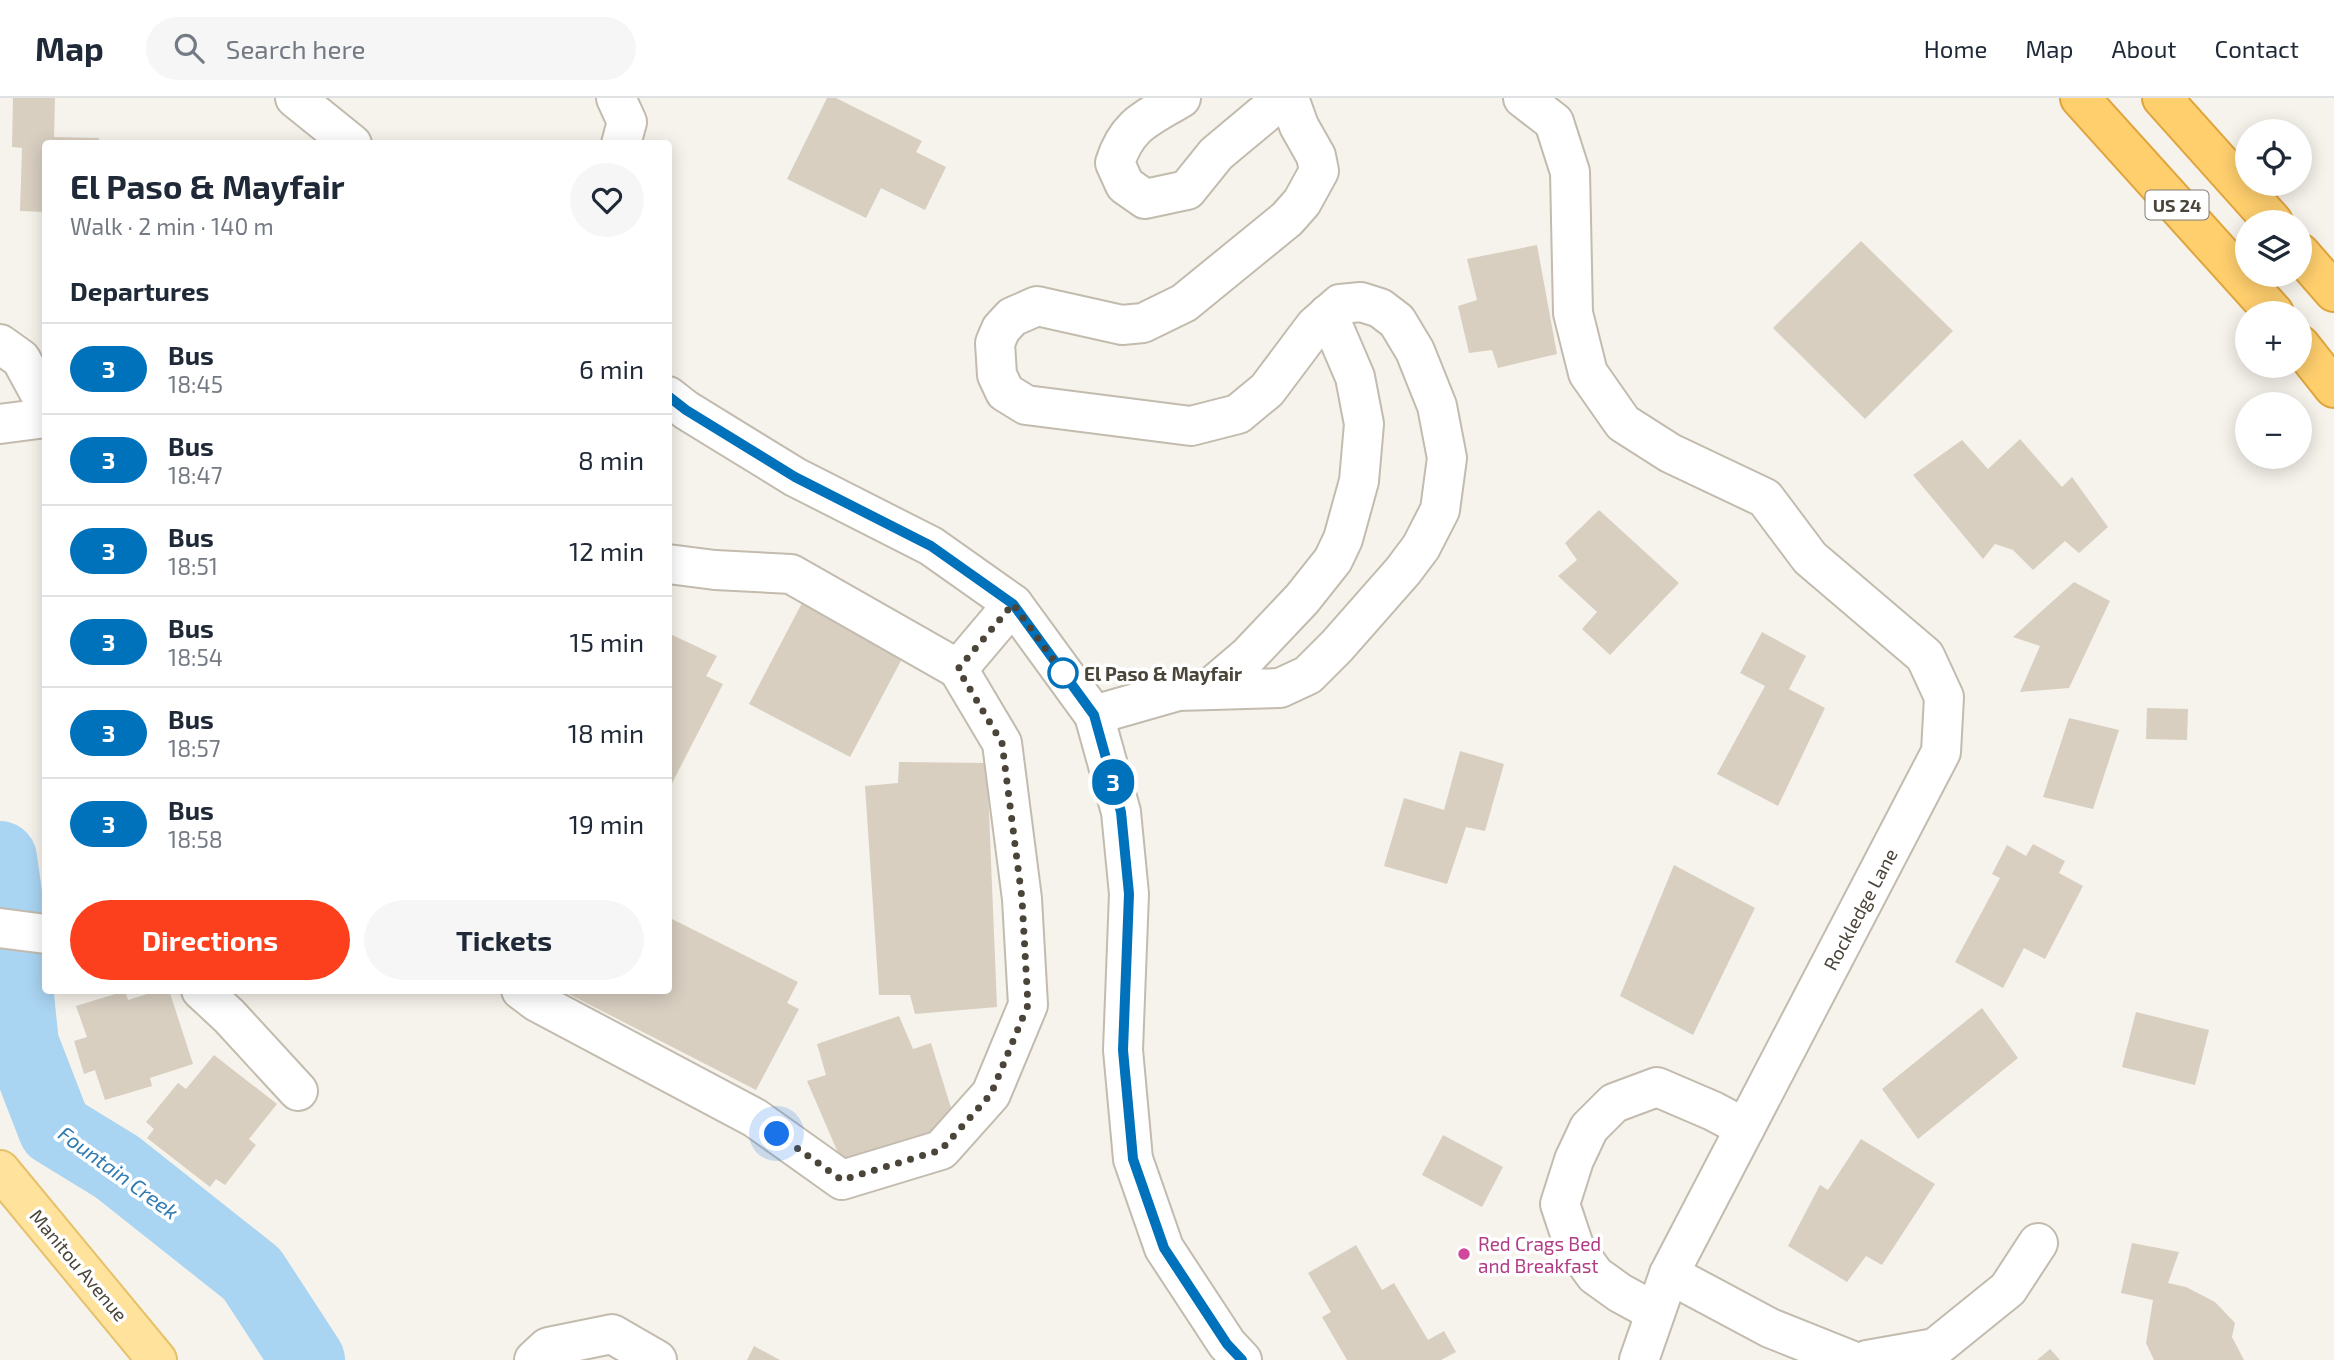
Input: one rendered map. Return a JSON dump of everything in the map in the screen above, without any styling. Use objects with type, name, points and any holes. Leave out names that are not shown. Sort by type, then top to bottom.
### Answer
[{"type":"highway","name":"US 24","points":[[2080,98],[2263,301]]},
{"type":"highway","name":"US 24","points":[[2162,98],[2262,210]]},
{"type":"highway","points":[[2312,267],[2334,292]]},
{"type":"highway","points":[[2312,360],[2334,388]]},
{"type":"main road","name":"Manitou Avenue","points":[[0,1170],[157,1360]]},
{"type":"street","points":[[616,98],[627,122],[622,140]]},
{"type":"street","points":[[1181,98],[1133,128],[1121,145],[1115,163],[1125,185],[1145,199],[1186,190],[1216,154],[1283,98]]},
{"type":"street","points":[[1094,715],[1178,691],[1280,688],[1308,675],[1403,571],[1421,547],[1440,510],[1447,458],[1437,407],[1415,351],[1396,321],[1380,308],[1361,302],[1340,304],[1328,314],[1315,326],[1267,390],[1238,414],[1191,426],[1026,405],[1005,393],[997,375],[995,343],[1001,329],[1012,317],[1037,306],[1122,324],[1143,323],[1184,303],[1287,219],[1302,202],[1319,171],[1316,156],[1299,126],[1289,98]]},
{"type":"street","name":"Rockledge Lane","points":[[1523,98],[1555,122],[1570,172],[1573,313],[1588,373],[1623,423],[1670,453],[1765,498],[1810,558],[1925,656],[1944,697],[1941,752],[1669,1274],[1639,1360]]},
{"type":"street","points":[[302,100],[347,140]]},
{"type":"street","points":[[1208,690],[1248,656],[1301,599],[1333,561],[1343,539],[1359,481],[1364,424],[1355,377],[1328,314]]},
{"type":"street","points":[[0,344],[21,359],[42,398]]},
{"type":"street","points":[[674,409],[795,477],[931,546],[1013,604],[1094,715],[1121,812],[1129,894],[1123,1050],[1133,1159],[1164,1248],[1227,1344],[1242,1360]]},
{"type":"street","points":[[0,424],[42,419]]},
{"type":"street","points":[[526,994],[755,1118],[842,1180],[941,1150],[991,1094],[1028,1005],[1022,899],[1002,743],[958,669],[791,574],[672,565]]},
{"type":"street","points":[[958,669],[1013,604]]},
{"type":"street","points":[[0,928],[42,933]]},
{"type":"street","points":[[205,994],[299,1091]]},
{"type":"street","points":[[1655,1312],[1620,1293],[1595,1275],[1574,1246],[1560,1205],[1574,1160],[1589,1128],[1614,1103],[1657,1087],[1745,1128]]},
{"type":"street","points":[[1867,1360],[1935,1348],[2008,1289],[2038,1243]]},
{"type":"street","points":[[1669,1274],[1770,1328],[1850,1360]]},
{"type":"street","points":[[534,1360],[548,1347],[612,1334],[657,1360]]},
{"type":"building","points":[[13,98],[55,98],[54,137],[99,138],[42,140],[42,212],[20,211],[22,148],[12,147]]},
{"type":"building","points":[[827,98],[836,98],[922,141],[916,152],[946,167],[925,210],[881,188],[866,218],[787,179]]},
{"type":"building","points":[[1861,241],[1953,331],[1865,419],[1773,328]]},
{"type":"building","points":[[1537,245],[1557,354],[1498,368],[1492,350],[1469,353],[1458,306],[1477,300],[1467,259]]},
{"type":"building","points":[[2020,439],[2062,487],[2072,477],[2108,527],[2079,553],[2065,541],[2033,570],[2013,550],[1995,544],[1983,559],[1913,475],[1962,440],[1988,469]]},
{"type":"building","points":[[1599,510],[1679,583],[1610,655],[1582,629],[1597,612],[1558,576],[1577,560],[1565,543]]},
{"type":"building","points":[[2074,582],[2110,601],[2069,688],[2020,692],[2040,646],[2013,637]]},
{"type":"building","points":[[802,603],[903,657],[850,757],[749,704]]},
{"type":"building","points":[[1762,632],[1806,656],[1789,689],[1825,708],[1778,806],[1717,774],[1765,686],[1740,673]]},
{"type":"building","points":[[672,635],[717,656],[706,676],[723,684],[672,783]]},
{"type":"building","points":[[2147,708],[2188,709],[2187,740],[2146,739]]},
{"type":"building","points":[[2069,718],[2119,730],[2093,809],[2043,797]]},
{"type":"building","points":[[1460,751],[1504,764],[1485,831],[1466,827],[1447,884],[1384,866],[1404,798],[1444,810]]},
{"type":"building","points":[[899,762],[987,763],[997,1007],[915,1014],[910,995],[879,995],[865,786],[898,783]]},
{"type":"building","points":[[2033,844],[2065,861],[2059,873],[2083,886],[2045,959],[2024,948],[2003,988],[1955,962],[2000,878],[1992,874],[2007,845],[2026,856]]},
{"type":"building","points":[[1674,865],[1755,908],[1693,1035],[1620,996]]},
{"type":"building","points":[[672,919],[798,982],[787,1003],[799,1009],[756,1090],[569,994],[672,994]]},
{"type":"building","points":[[115,994],[126,994],[128,1000],[147,994],[170,994],[193,1064],[150,1078],[152,1086],[105,1100],[95,1070],[84,1074],[74,1041],[87,1037],[76,1006]]},
{"type":"building","points":[[1982,1008],[2018,1058],[1918,1139],[1882,1089]]},
{"type":"building","points":[[2136,1012],[2209,1030],[2195,1085],[2122,1067]]},
{"type":"building","points":[[899,1016],[913,1049],[931,1043],[956,1124],[842,1162],[807,1081],[826,1075],[817,1044]]},
{"type":"building","points":[[214,1055],[277,1104],[249,1139],[256,1145],[225,1185],[216,1179],[210,1187],[147,1138],[154,1129],[146,1122],[178,1083],[186,1089]]},
{"type":"building","points":[[1443,1135],[1503,1167],[1482,1207],[1422,1175]]},
{"type":"building","points":[[1861,1139],[1935,1184],[1882,1265],[1866,1256],[1847,1282],[1788,1246],[1820,1185],[1828,1190]]},
{"type":"building","points":[[2132,1243],[2179,1252],[2168,1283],[2186,1287],[2215,1302],[2235,1323],[2232,1337],[2244,1360],[2154,1360],[2146,1343],[2153,1300],[2121,1293]]},
{"type":"building","points":[[1356,1245],[1382,1290],[1394,1283],[1428,1340],[1444,1331],[1456,1352],[1441,1360],[1347,1360],[1322,1317],[1331,1312],[1308,1273]]},
{"type":"building","points":[[754,1346],[780,1360],[747,1360]]},
{"type":"building","points":[[2050,1349],[2060,1360],[2037,1360]]},
{"type":"waterway","name":"Fountain Creek","points":[[0,858],[22,1044],[55,1129],[117,1167],[252,1274],[308,1360]]},
{"type":"bus line","name":"3","points":[[672,399],[795,477],[931,546],[1013,604],[1094,715],[1121,812],[1129,894],[1123,1050],[1133,1159],[1164,1248],[1227,1344],[1242,1360]]},
{"type":"place","name":"El Paso & Mayfair","points":[[1063,673]]},
{"type":"place","name":"Red Crags Bed and Breakfast","points":[[1464,1254]]},
{"type":"route","points":[[777,1134],[842,1180],[941,1150],[991,1094],[1028,1005],[1022,899],[1002,743],[958,669],[1013,604],[1063,673]]}]
